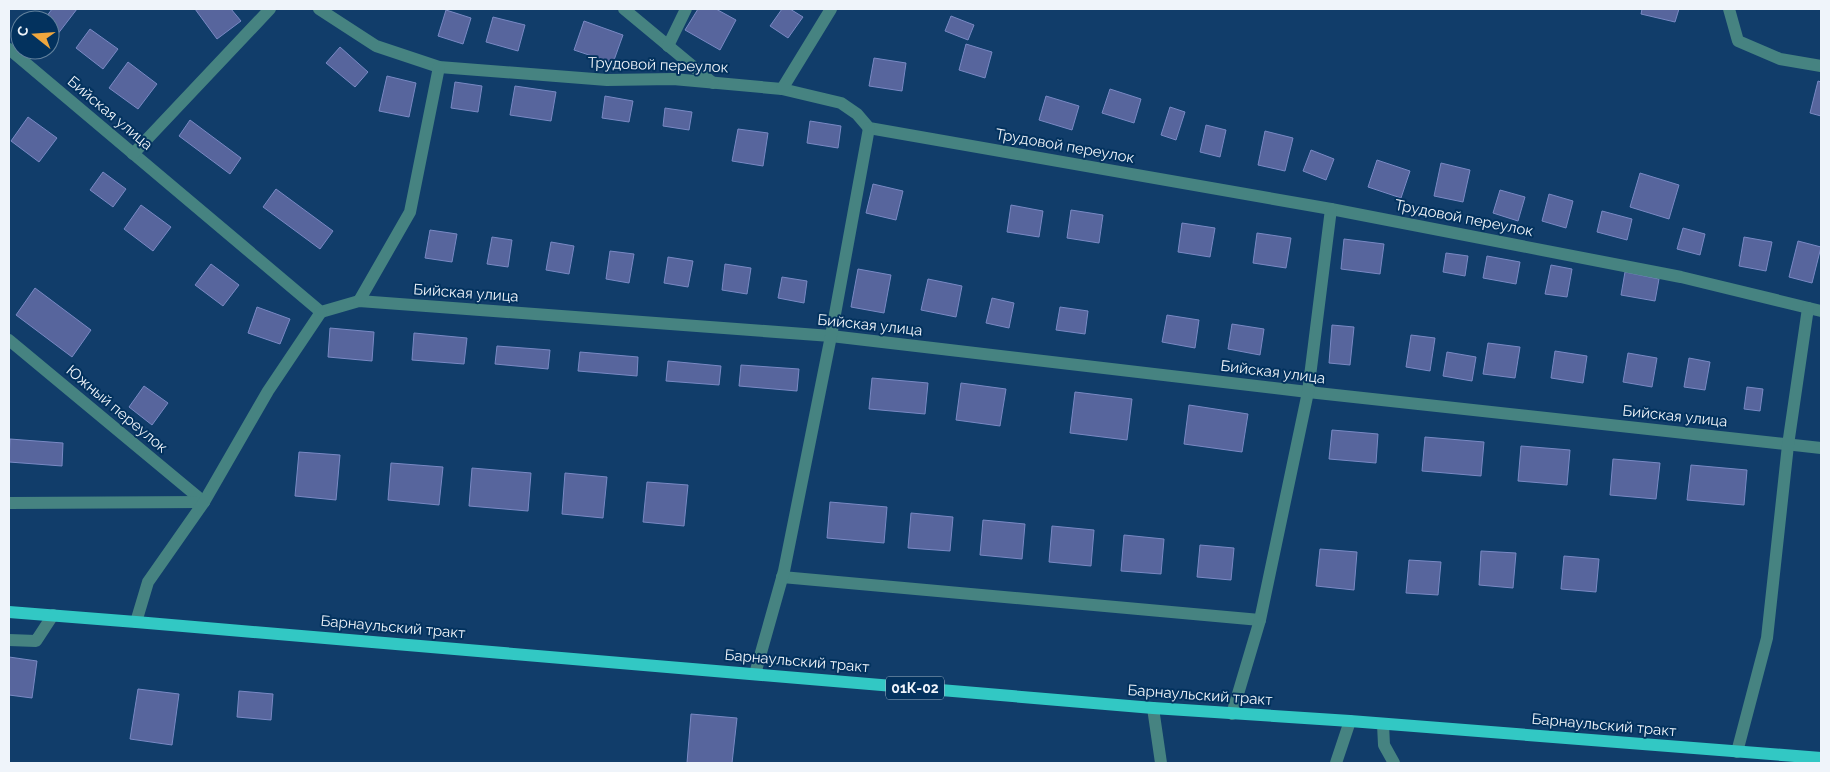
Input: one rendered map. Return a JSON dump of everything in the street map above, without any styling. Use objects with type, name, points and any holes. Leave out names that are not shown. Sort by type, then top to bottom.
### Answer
[{"type":"main road","name":"Барнаульский тракт","points":[[9,612],[1153,708],[1350,721],[1821,758]]},
{"type":"street","points":[[133,154],[270,9]]},
{"type":"street","name":"Трудовой переулок","points":[[319,9],[376,46],[439,67],[607,80],[713,82],[782,89],[841,102],[857,114],[869,128],[1331,209],[1680,277],[1815,309]]},
{"type":"street","points":[[624,9],[713,82]]},
{"type":"street","points":[[668,46],[686,9]]},
{"type":"street","points":[[782,89],[831,9]]},
{"type":"street","points":[[1729,9],[1738,42],[1780,59],[1821,66]]},
{"type":"street","name":"Бийская улица","points":[[9,49],[321,312],[359,301],[831,336],[1308,392],[1821,448]]},
{"type":"street","points":[[359,301],[410,212],[439,67]]},
{"type":"street","points":[[755,674],[782,577],[831,336],[869,128]]},
{"type":"street","points":[[1232,714],[1260,620],[1308,392],[1331,209]]},
{"type":"street","points":[[1737,752],[1767,638],[1788,445],[1815,309]]},
{"type":"street","points":[[136,622],[148,582],[204,502],[268,392],[321,312]]},
{"type":"street","name":"Южный переулок","points":[[9,340],[204,502]]},
{"type":"street","points":[[9,503],[204,502]]},
{"type":"street","points":[[782,577],[1260,620]]},
{"type":"street","points":[[9,640],[36,642],[53,616]]},
{"type":"street","points":[[1153,708],[1161,763]]},
{"type":"street","points":[[1336,763],[1350,721]]},
{"type":"street","points":[[1383,724],[1384,745],[1394,763]]},
{"type":"building","points":[[77,9],[60,31],[60,10],[51,10]]},
{"type":"building","points":[[195,9],[231,9],[241,21],[217,39]]},
{"type":"building","points":[[698,9],[716,9],[736,20],[720,50],[685,30]]},
{"type":"building","points":[[782,9],[790,9],[803,17],[788,38],[770,26]]},
{"type":"building","points":[[1642,9],[1679,9],[1675,22],[1641,14]]},
{"type":"building","points":[[446,10],[471,18],[463,44],[438,36]]},
{"type":"building","points":[[951,16],[974,25],[968,40],[945,31]]},
{"type":"building","points":[[493,17],[525,25],[518,51],[486,42]]},
{"type":"building","points":[[584,21],[623,35],[613,63],[574,50]]},
{"type":"building","points":[[90,29],[118,49],[103,69],[76,48]]},
{"type":"building","points":[[966,44],[992,52],[985,78],[959,70]]},
{"type":"building","points":[[340,47],[368,72],[355,87],[326,63]]},
{"type":"building","points":[[874,58],[906,63],[902,91],[869,86]]},
{"type":"building","points":[[128,62],[157,84],[138,109],[109,88]]},
{"type":"building","points":[[387,76],[416,83],[409,117],[379,111]]},
{"type":"building","points":[[1818,81],[1821,82],[1821,116],[1810,113]]},
{"type":"building","points":[[455,82],[482,86],[478,112],[451,108]]},
{"type":"building","points":[[515,86],[556,92],[551,121],[510,115]]},
{"type":"building","points":[[1110,89],[1141,99],[1134,123],[1102,113]]},
{"type":"building","points":[[605,96],[633,101],[629,122],[602,118]]},
{"type":"building","points":[[1046,96],[1079,106],[1072,130],[1039,120]]},
{"type":"building","points":[[1170,107],[1185,112],[1176,140],[1161,135]]},
{"type":"building","points":[[665,108],[692,112],[689,130],[663,126]]},
{"type":"building","points":[[28,117],[57,138],[39,162],[11,141]]},
{"type":"building","points":[[190,120],[241,158],[230,174],[179,136]]},
{"type":"building","points":[[810,121],[841,126],[838,148],[807,143]]},
{"type":"building","points":[[1206,125],[1226,130],[1220,157],[1200,152]]},
{"type":"building","points":[[738,129],[768,133],[763,166],[732,161]]},
{"type":"building","points":[[1265,131],[1293,138],[1285,171],[1258,165]]},
{"type":"building","points":[[1311,150],[1334,159],[1326,180],[1303,171]]},
{"type":"building","points":[[1377,160],[1410,171],[1401,198],[1368,187]]},
{"type":"building","points":[[1441,163],[1470,170],[1463,202],[1434,196]]},
{"type":"building","points":[[103,172],[126,189],[113,207],[90,190]]},
{"type":"building","points":[[1640,173],[1679,185],[1669,219],[1630,207]]},
{"type":"building","points":[[873,184],[903,191],[896,220],[866,213]]},
{"type":"building","points":[[276,189],[333,231],[320,249],[263,207]]},
{"type":"building","points":[[1500,190],[1525,197],[1518,221],[1493,213]]},
{"type":"building","points":[[1549,194],[1573,201],[1566,228],[1542,221]]},
{"type":"building","points":[[141,205],[171,227],[153,251],[124,229]]},
{"type":"building","points":[[1011,205],[1043,211],[1039,237],[1007,232]]},
{"type":"building","points":[[1071,210],[1103,215],[1099,243],[1067,238]]},
{"type":"building","points":[[1602,211],[1632,219],[1627,240],[1597,232]]},
{"type":"building","points":[[1182,223],[1215,228],[1210,257],[1178,252]]},
{"type":"building","points":[[1683,228],[1705,234],[1700,255],[1677,249]]},
{"type":"building","points":[[430,230],[457,234],[452,262],[425,258]]},
{"type":"building","points":[[1257,233],[1291,238],[1286,268],[1253,263]]},
{"type":"building","points":[[492,237],[512,240],[508,267],[487,264]]},
{"type":"building","points":[[1744,237],[1772,242],[1766,271],[1739,266]]},
{"type":"building","points":[[1344,239],[1384,244],[1380,274],[1341,269]]},
{"type":"building","points":[[1798,241],[1821,247],[1812,283],[1789,277]]},
{"type":"building","points":[[551,242],[574,246],[569,274],[546,270]]},
{"type":"building","points":[[610,251],[634,254],[629,283],[606,279]]},
{"type":"building","points":[[1446,253],[1468,256],[1465,276],[1443,272]]},
{"type":"building","points":[[1487,256],[1520,262],[1516,284],[1483,278]]},
{"type":"building","points":[[668,257],[693,261],[688,287],[664,283]]},
{"type":"building","points":[[211,264],[239,285],[223,306],[195,285]]},
{"type":"building","points":[[725,264],[751,268],[747,294],[722,290]]},
{"type":"building","points":[[1551,265],[1572,269],[1567,297],[1545,294]]},
{"type":"building","points":[[858,269],[891,275],[884,313],[851,307]]},
{"type":"building","points":[[1625,272],[1659,279],[1655,301],[1621,295]]},
{"type":"building","points":[[782,277],[807,281],[804,303],[778,298]]},
{"type":"building","points":[[928,279],[962,286],[956,317],[921,310]]},
{"type":"building","points":[[35,288],[91,330],[72,357],[16,315]]},
{"type":"building","points":[[992,298],[1014,303],[1009,328],[986,323]]},
{"type":"building","points":[[257,307],[290,319],[280,344],[248,333]]},
{"type":"building","points":[[1060,307],[1088,311],[1085,334],[1056,330]]},
{"type":"building","points":[[1167,315],[1199,320],[1195,348],[1162,342]]},
{"type":"building","points":[[1232,324],[1264,329],[1260,355],[1228,349]]},
{"type":"building","points":[[1332,325],[1354,327],[1350,365],[1329,363]]},
{"type":"building","points":[[330,328],[374,332],[372,361],[328,357]]},
{"type":"building","points":[[414,333],[467,338],[464,364],[412,360]]},
{"type":"building","points":[[1411,335],[1435,338],[1430,371],[1406,367]]},
{"type":"building","points":[[1488,343],[1520,347],[1515,378],[1483,374]]},
{"type":"building","points":[[497,346],[550,350],[548,369],[495,364]]},
{"type":"building","points":[[1555,351],[1587,356],[1583,383],[1551,378]]},
{"type":"building","points":[[580,352],[638,357],[637,376],[578,371]]},
{"type":"building","points":[[1447,352],[1476,357],[1472,381],[1443,376]]},
{"type":"building","points":[[1628,353],[1657,358],[1652,387],[1623,382]]},
{"type":"building","points":[[1689,358],[1710,362],[1705,390],[1684,387]]},
{"type":"building","points":[[668,361],[721,366],[719,385],[666,381]]},
{"type":"building","points":[[741,365],[799,369],[797,391],[739,386]]},
{"type":"building","points":[[872,378],[928,383],[925,414],[869,409]]},
{"type":"building","points":[[961,383],[1006,389],[1000,426],[956,420]]},
{"type":"building","points":[[144,386],[168,403],[152,425],[129,407]]},
{"type":"building","points":[[1747,387],[1763,389],[1760,411],[1744,409]]},
{"type":"building","points":[[1075,392],[1132,399],[1127,440],[1070,433]]},
{"type":"building","points":[[1189,405],[1248,414],[1242,452],[1184,444]]},
{"type":"building","points":[[1332,430],[1378,434],[1376,463],[1329,459]]},
{"type":"building","points":[[1425,437],[1484,442],[1481,476],[1422,471]]},
{"type":"building","points":[[10,439],[63,443],[62,466],[9,462]]},
{"type":"building","points":[[1521,446],[1570,450],[1567,485],[1518,481]]},
{"type":"building","points":[[299,452],[340,455],[336,500],[295,496]]},
{"type":"building","points":[[1613,459],[1660,463],[1656,499],[1610,495]]},
{"type":"building","points":[[391,463],[443,467],[439,505],[388,500]]},
{"type":"building","points":[[1691,465],[1747,470],[1744,505],[1687,500]]},
{"type":"building","points":[[472,468],[531,473],[528,511],[469,506]]},
{"type":"building","points":[[565,473],[607,477],[603,518],[562,514]]},
{"type":"building","points":[[647,482],[688,485],[684,526],[643,522]]},
{"type":"building","points":[[830,502],[887,507],[884,543],[827,538]]},
{"type":"building","points":[[911,513],[953,517],[950,551],[908,548]]},
{"type":"building","points":[[983,520],[1025,524],[1022,559],[980,555]]},
{"type":"building","points":[[1052,526],[1094,530],[1091,566],[1049,562]]},
{"type":"building","points":[[1124,535],[1164,539],[1161,574],[1121,571]]},
{"type":"building","points":[[1200,545],[1234,548],[1231,580],[1197,577]]},
{"type":"building","points":[[1320,549],[1357,552],[1354,590],[1316,586]]},
{"type":"building","points":[[1481,551],[1516,553],[1513,588],[1479,585]]},
{"type":"building","points":[[1564,556],[1599,559],[1596,592],[1561,589]]},
{"type":"building","points":[[1409,560],[1441,562],[1438,595],[1406,593]]},
{"type":"building","points":[[9,657],[37,661],[32,698],[9,695]]},
{"type":"building","points":[[138,689],[179,694],[172,745],[130,739]]},
{"type":"building","points":[[239,691],[273,694],[271,720],[237,717]]},
{"type":"building","points":[[691,714],[737,718],[732,763],[687,763]]}]
